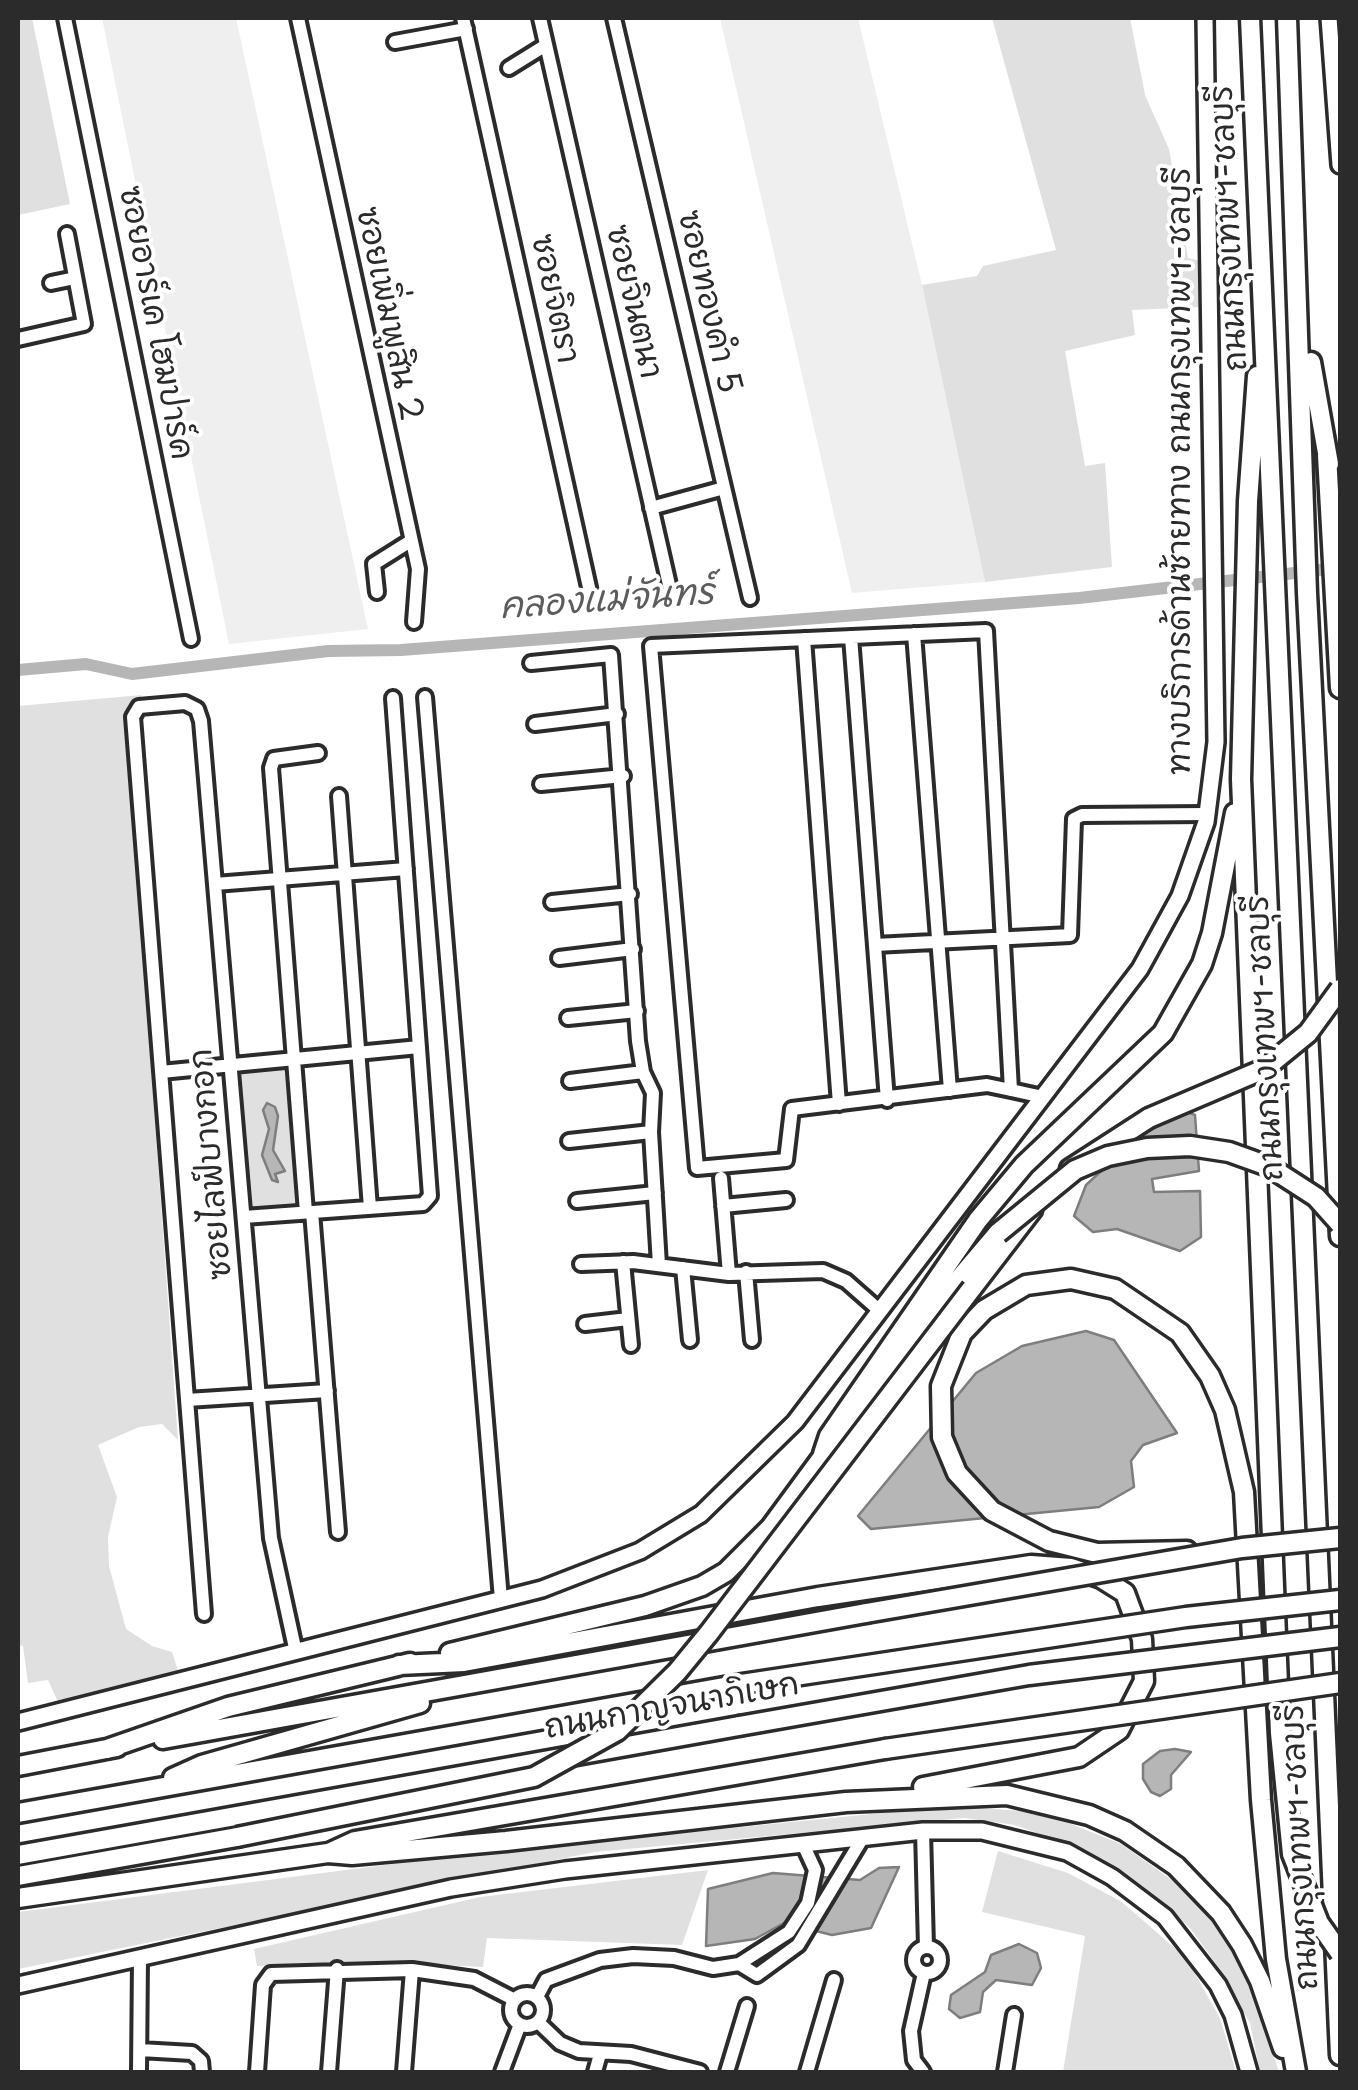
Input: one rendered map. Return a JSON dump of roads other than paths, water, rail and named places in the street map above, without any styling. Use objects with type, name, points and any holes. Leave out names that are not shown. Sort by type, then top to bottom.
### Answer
[{"type":"highway","name":"ถนนกรุงเทพฯ-ชลบุรี","points":[[1250,18],[1340,2055]]},
{"type":"highway","name":"ถนนกรุงเทพฯ-ชลบุรี","points":[[1287,18],[1301,308],[1307,593],[1340,1236]]},
{"type":"highway","points":[[1262,300],[1246,554],[1241,779],[1280,1733],[1292,1854],[1318,1923],[1340,1954]]},
{"type":"highway","points":[[1301,308],[1327,454],[1335,539],[1332,592],[1340,688]]},
{"type":"highway","points":[[821,1459],[829,1436],[978,1220],[1024,1166],[1138,1060],[1180,1006],[1212,933],[1241,779]]},
{"type":"highway","points":[[18,1876],[534,1777],[617,1732],[688,1659],[1049,1189],[1080,1160],[1129,1128],[1264,1069],[1308,1033],[1340,989]]},
{"type":"highway","points":[[108,1749],[228,1706],[645,1606],[702,1586],[726,1572],[760,1539],[821,1459],[856,1421],[998,1233],[1076,1170],[1121,1153],[1190,1146],[1229,1152],[1268,1166],[1316,1197],[1340,1224]]},
{"type":"highway","points":[[1293,2072],[1276,1959],[1263,1820],[1244,1492],[1225,1410],[1188,1343],[1137,1299],[1115,1289],[1071,1279],[1026,1284],[984,1310],[962,1334],[950,1357],[939,1413],[942,1437],[957,1472],[992,1511],[1049,1541],[1096,1553],[1242,1548],[1340,1538]]},
{"type":"highway","points":[[18,1766],[1242,1548]]},
{"type":"highway","points":[[18,1898],[328,1853],[506,1841],[846,1802],[1050,1764],[1102,1744],[1119,1730],[1144,1680],[1142,1639],[1125,1593],[1101,1578],[1072,1568],[1031,1565],[818,1598],[464,1662],[398,1666]]},
{"type":"highway","name":"ถนนกาญจนาภิเษก","points":[[18,1814],[735,1685],[1186,1618],[1340,1600]]},
{"type":"highway","name":"ถนนกาญจนาภิเษก","points":[[18,1854],[1029,1676],[1340,1637]]},
{"type":"highway","points":[[150,1789],[202,1765],[476,1683]]},
{"type":"highway","points":[[328,1853],[356,1842],[885,1748],[1340,1683]]},
{"type":"highway","points":[[846,1802],[1007,1795],[1050,1803],[1125,1831],[1176,1866],[1221,1912],[1260,1981],[1293,2072]]},
{"type":"main road","name":"ทางบริการด้านซ้ายทาง ถนนกรุงเทพฯ-ชลบุรี","points":[[18,1722],[295,1648],[542,1589],[640,1550],[701,1514],[750,1471],[795,1422],[1140,970],[1180,896],[1207,814],[1216,742],[1206,18]]},
{"type":"main road","points":[[1328,18],[1340,164]]},
{"type":"main road","points":[[18,1985],[451,1888],[565,1870],[923,1831],[982,1831],[1066,1852],[1125,1885],[1165,1917],[1218,1984],[1233,2016],[1249,2072]]},
{"type":"street","name":"ซอยอาร์เค โฮมปาร์ค","points":[[65,18],[191,639]]},
{"type":"street","name":"ซอยเพิ่มพูสิน 2","points":[[298,18],[409,542],[418,569],[414,622]]},
{"type":"street","name":"ซอยจินตนา","points":[[540,18],[672,598]]},
{"type":"street","name":"ซอยทองคำ 5","points":[[614,18],[750,598]]},
{"type":"street","points":[[395,42],[464,23]]},
{"type":"street","name":"ซอยจิตรา","points":[[464,23],[590,592]]},
{"type":"street","points":[[509,68],[546,45]]},
{"type":"street","points":[[18,339],[82,326],[67,234]]},
{"type":"street","points":[[51,283],[75,278]]},
{"type":"street","points":[[652,508],[724,488]]},
{"type":"street","points":[[377,592],[374,564],[409,542]]},
{"type":"street","points":[[1011,1090],[986,631],[651,646],[697,1168],[786,1160],[792,1109],[987,1085],[1043,1097]]},
{"type":"street","points":[[914,634],[950,1090]]},
{"type":"street","points":[[851,637],[887,1100]]},
{"type":"street","points":[[804,639],[839,1104]]},
{"type":"street","points":[[531,663],[612,655],[637,1011],[643,1072],[653,1092],[650,1132],[660,1265]]},
{"type":"street","points":[[244,1217],[423,1204],[430,1196],[393,698]]},
{"type":"street","points":[[425,698],[501,1598]]},
{"type":"street","name":"ซอยไลฟ์บางกอก","points":[[161,1072],[133,717],[140,708],[192,706],[201,721],[271,1538],[295,1648]]},
{"type":"street","points":[[535,724],[617,714]]},
{"type":"street","points":[[318,753],[272,762],[338,1532]]},
{"type":"street","points":[[541,784],[622,776]]},
{"type":"street","points":[[339,796],[370,1208]]},
{"type":"street","points":[[875,945],[1062,936],[1074,930],[1074,819],[1207,814]]},
{"type":"street","points":[[216,884],[406,869]]},
{"type":"street","points":[[552,902],[630,894]]},
{"type":"street","points":[[559,958],[633,949]]},
{"type":"street","points":[[568,1018],[637,1011]]},
{"type":"street","points":[[204,1614],[161,1072],[420,1047]]},
{"type":"street","points":[[570,1082],[643,1072]]},
{"type":"street","points":[[570,1141],[650,1132]]},
{"type":"street","points":[[721,1178],[729,1274]]},
{"type":"street","points":[[576,1201],[655,1193]]},
{"type":"street","points":[[723,1206],[786,1200]]},
{"type":"street","points":[[623,1262],[631,1345]]},
{"type":"street","points":[[580,1264],[623,1262],[729,1274],[823,1271],[846,1282],[880,1311]]},
{"type":"street","points":[[683,1268],[690,1340]]},
{"type":"street","points":[[746,1272],[752,1340]]},
{"type":"street","points":[[585,1324],[628,1319]]},
{"type":"street","points":[[187,1400],[327,1392]]},
{"type":"street","points":[[916,2068],[911,2031],[924,1973],[935,1970],[940,1960],[937,1952],[926,1947],[923,1831]]},
{"type":"street","points":[[739,1964],[750,1975],[764,1973],[809,1932],[838,1873],[862,1839]]},
{"type":"street","points":[[537,1997],[546,1980],[600,1960],[633,1956],[674,1958],[713,1968],[739,1964],[793,1928],[808,1903],[814,1872],[803,1844]]},
{"type":"street","points":[[139,2072],[140,1958]]},
{"type":"street","points":[[258,2072],[266,1977],[337,1969],[412,1970],[474,1979],[515,2000]]},
{"type":"street","points":[[329,2072],[337,1969]]},
{"type":"street","points":[[404,2072],[412,1970]]},
{"type":"street","points":[[807,2072],[834,1980]]},
{"type":"street","points":[[520,2024],[512,2013],[515,2000],[525,1994],[537,1997],[543,2009],[538,2022]]},
{"type":"street","points":[[727,2072],[746,2006]]},
{"type":"street","points":[[1004,2072],[1014,2015]]},
{"type":"street","points":[[520,2024],[538,2022],[560,2042],[600,2054],[630,2054],[700,2072]]},
{"type":"street","points":[[502,2072],[520,2024]]},
{"type":"street","points":[[140,2050],[192,2053],[201,2061],[202,2072]]},
{"type":"street","points":[[595,2072],[600,2054]]},
{"type":"waterway","name":"คลองแม่จันทร์","points":[[18,670],[86,664],[132,674],[328,651],[401,650],[1079,598],[1338,568]]}]
